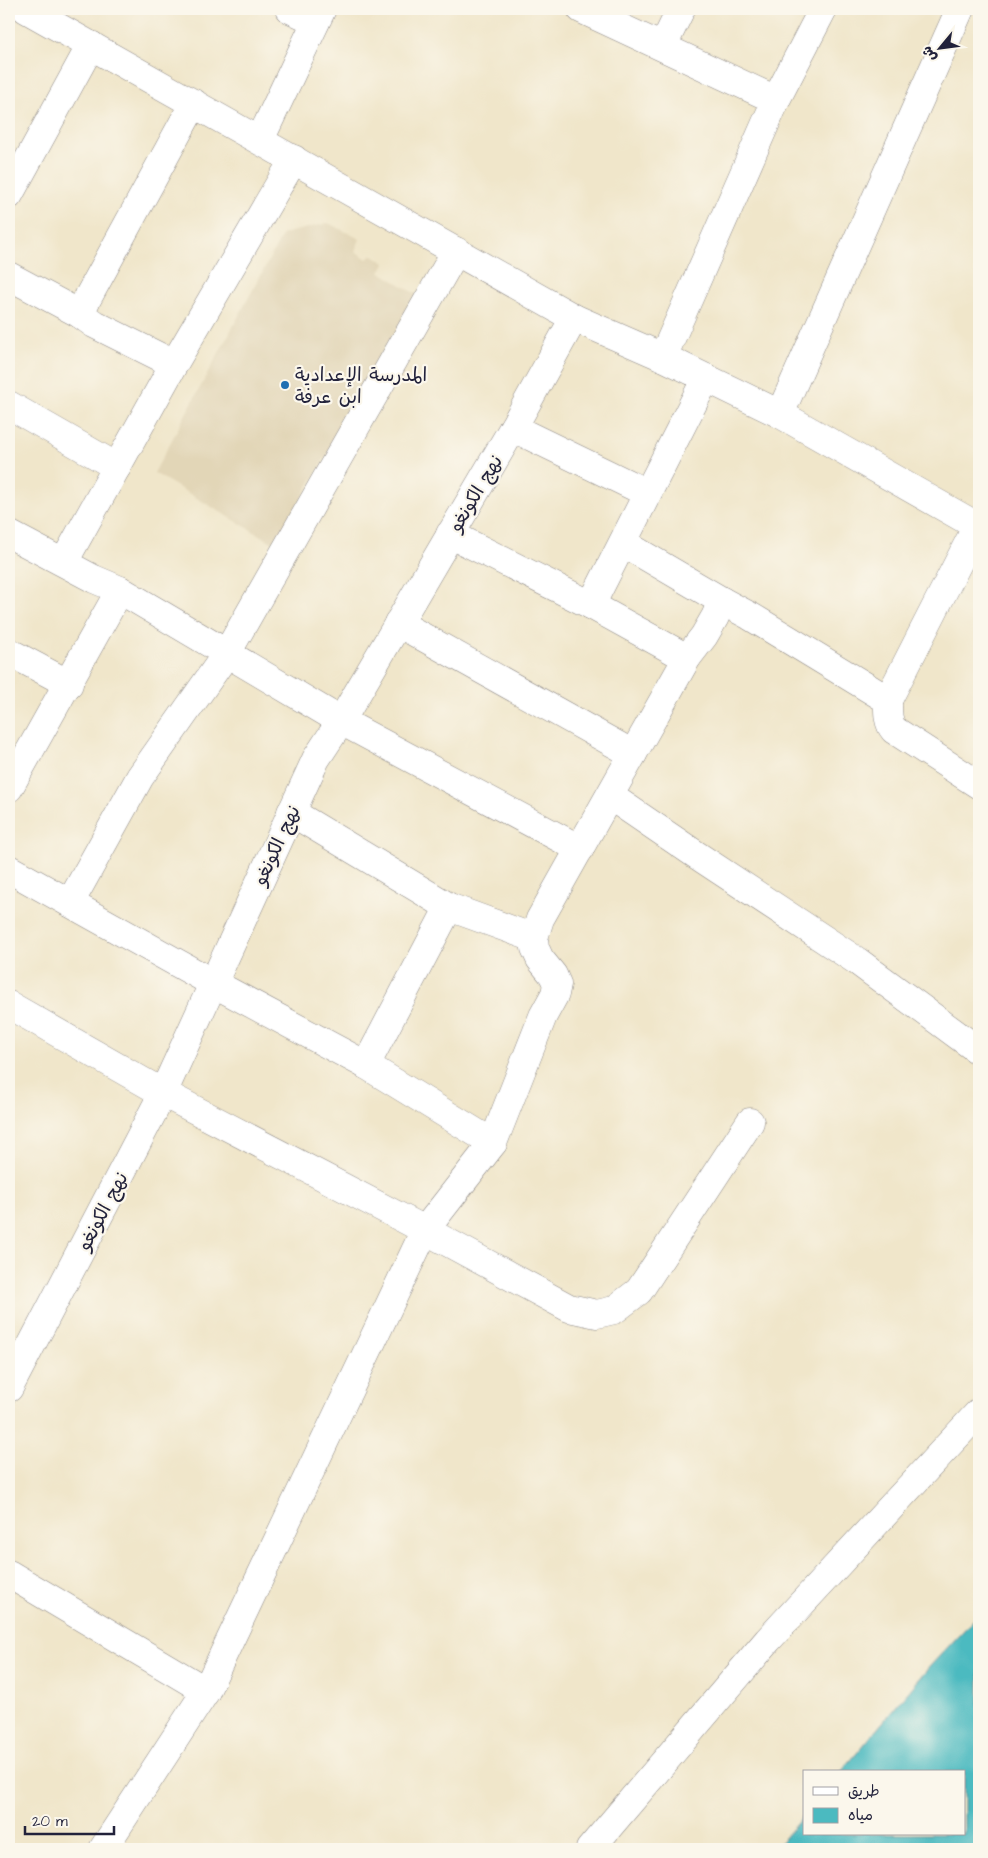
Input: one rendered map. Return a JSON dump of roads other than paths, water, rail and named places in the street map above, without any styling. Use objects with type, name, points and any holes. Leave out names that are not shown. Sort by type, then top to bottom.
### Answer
[{"type":"street","points":[[26,9],[574,318],[663,357],[780,414],[978,525],[888,700],[890,726],[894,730],[979,785]]},
{"type":"street","points":[[260,140],[319,15],[290,9]]},
{"type":"street","points":[[581,9],[776,100]]},
{"type":"street","points":[[662,46],[681,9]]},
{"type":"street","points":[[663,357],[776,100],[823,9]]},
{"type":"street","points":[[780,414],[960,9]]},
{"type":"street","points":[[9,195],[91,45]]},
{"type":"street","points":[[80,314],[194,103]]},
{"type":"street","points":[[64,562],[174,364],[294,159]]},
{"type":"street","points":[[70,903],[140,777],[226,653],[456,252]]},
{"type":"street","points":[[9,276],[80,314],[94,324],[174,364]]},
{"type":"street","name":"نهج الكونغو","points":[[9,1388],[163,1093],[316,759],[341,721],[513,428],[574,318]]},
{"type":"street","points":[[592,605],[706,378]]},
{"type":"street","points":[[9,405],[117,468]]},
{"type":"street","points":[[513,428],[647,493]]},
{"type":"street","points":[[9,534],[120,590],[341,721],[580,849]]},
{"type":"street","points":[[450,534],[592,605],[687,658]]},
{"type":"street","points":[[622,543],[750,616],[888,700]]},
{"type":"street","points":[[9,788],[120,590]]},
{"type":"street","points":[[103,1849],[206,1691],[425,1230],[493,1143],[542,1016],[555,994],[557,984],[535,948],[534,938],[540,919],[687,658],[704,636],[722,601]]},
{"type":"street","points":[[398,624],[633,754]]},
{"type":"street","points":[[9,652],[68,684]]},
{"type":"street","points":[[610,796],[857,961],[979,1051]]},
{"type":"street","points":[[291,812],[449,907],[534,938]]},
{"type":"street","points":[[9,868],[213,983],[366,1065],[493,1143]]},
{"type":"street","points":[[366,1065],[449,907]]},
{"type":"street","points":[[9,1005],[163,1093],[425,1230],[569,1308],[597,1314],[614,1310],[639,1291],[750,1122]]},
{"type":"street","points":[[590,1849],[768,1640],[979,1412]]},
{"type":"street","points":[[9,1574],[206,1691]]},
{"type":"water","points":[[979,1614],[979,1849],[775,1849],[803,1816],[803,1836],[966,1836],[966,1770],[843,1770],[931,1665]]},
{"type":"place","name":"المدرسة الإعدادية ابن عرفة","points":[[285,385]]}]
